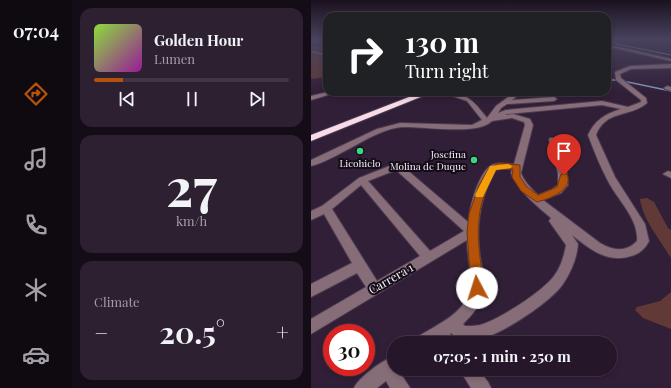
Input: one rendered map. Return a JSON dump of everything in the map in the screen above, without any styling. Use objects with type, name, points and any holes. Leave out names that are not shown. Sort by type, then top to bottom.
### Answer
[{"type":"highway","points":[[311,135],[412,96]]},
{"type":"highway","points":[[311,138],[419,96]]},
{"type":"street","points":[[659,57],[671,60]]},
{"type":"street","points":[[489,120],[513,116],[527,121],[529,125],[517,167],[516,177],[524,189],[554,215],[605,252],[624,254],[640,247],[643,240],[636,219],[613,181],[592,135],[594,128],[603,119],[644,103],[644,99],[618,79],[617,73],[630,68],[671,66]]},
{"type":"street","points":[[311,98],[323,95]]},
{"type":"street","points":[[456,96],[469,100],[489,120]]},
{"type":"street","points":[[489,120],[494,111],[513,96]]},
{"type":"street","points":[[551,96],[562,107]]},
{"type":"street","points":[[602,103],[610,96]]},
{"type":"street","points":[[505,102],[554,99]]},
{"type":"street","points":[[311,163],[390,127],[412,125],[461,128],[473,127],[506,112],[602,103],[629,109]]},
{"type":"street","points":[[537,200],[560,189],[564,182],[564,175],[553,140]]},
{"type":"street","points":[[311,216],[326,208],[362,180],[397,166],[472,232]]},
{"type":"street","points":[[444,336],[452,324],[466,311],[477,293],[472,232],[473,214],[483,185],[493,168],[499,166],[517,167]]},
{"type":"street","points":[[362,180],[429,258]]},
{"type":"street","points":[[326,208],[374,289]]},
{"type":"street","points":[[452,324],[462,333],[482,331],[535,301],[558,281],[571,255],[572,244],[555,222],[554,215]]},
{"type":"street","name":"Carrera 1","points":[[311,327],[472,232]]},
{"type":"street","points":[[311,291],[360,265]]},
{"type":"street","points":[[363,388],[387,368]]},
{"type":"street","points":[[395,376],[401,388]]},
{"type":"street","points":[[473,376],[482,388]]},
{"type":"shaded area","points":[[311,57],[323,57],[323,78],[311,79]]},
{"type":"shaded area","points":[[647,198],[654,202],[668,228],[671,230],[671,258],[645,215],[640,199]]},
{"type":"shaded area","points":[[671,292],[671,329],[643,318],[635,310],[637,307],[660,301]]},
{"type":"waterway","points":[[611,80],[618,80]]},
{"type":"waterway","points":[[623,81],[671,91]]},
{"type":"slow traffic","points":[[479,195],[493,168],[508,166]]},
{"type":"place","name":"Licohielo","points":[[360,151]]},
{"type":"place","name":"Josefina Molina de Duque","points":[[474,160]]},
{"type":"route","points":[[477,288],[472,232],[473,214],[483,185],[493,168],[499,166],[517,167],[516,177],[524,189],[537,200],[560,189],[564,182],[564,175]]}]
